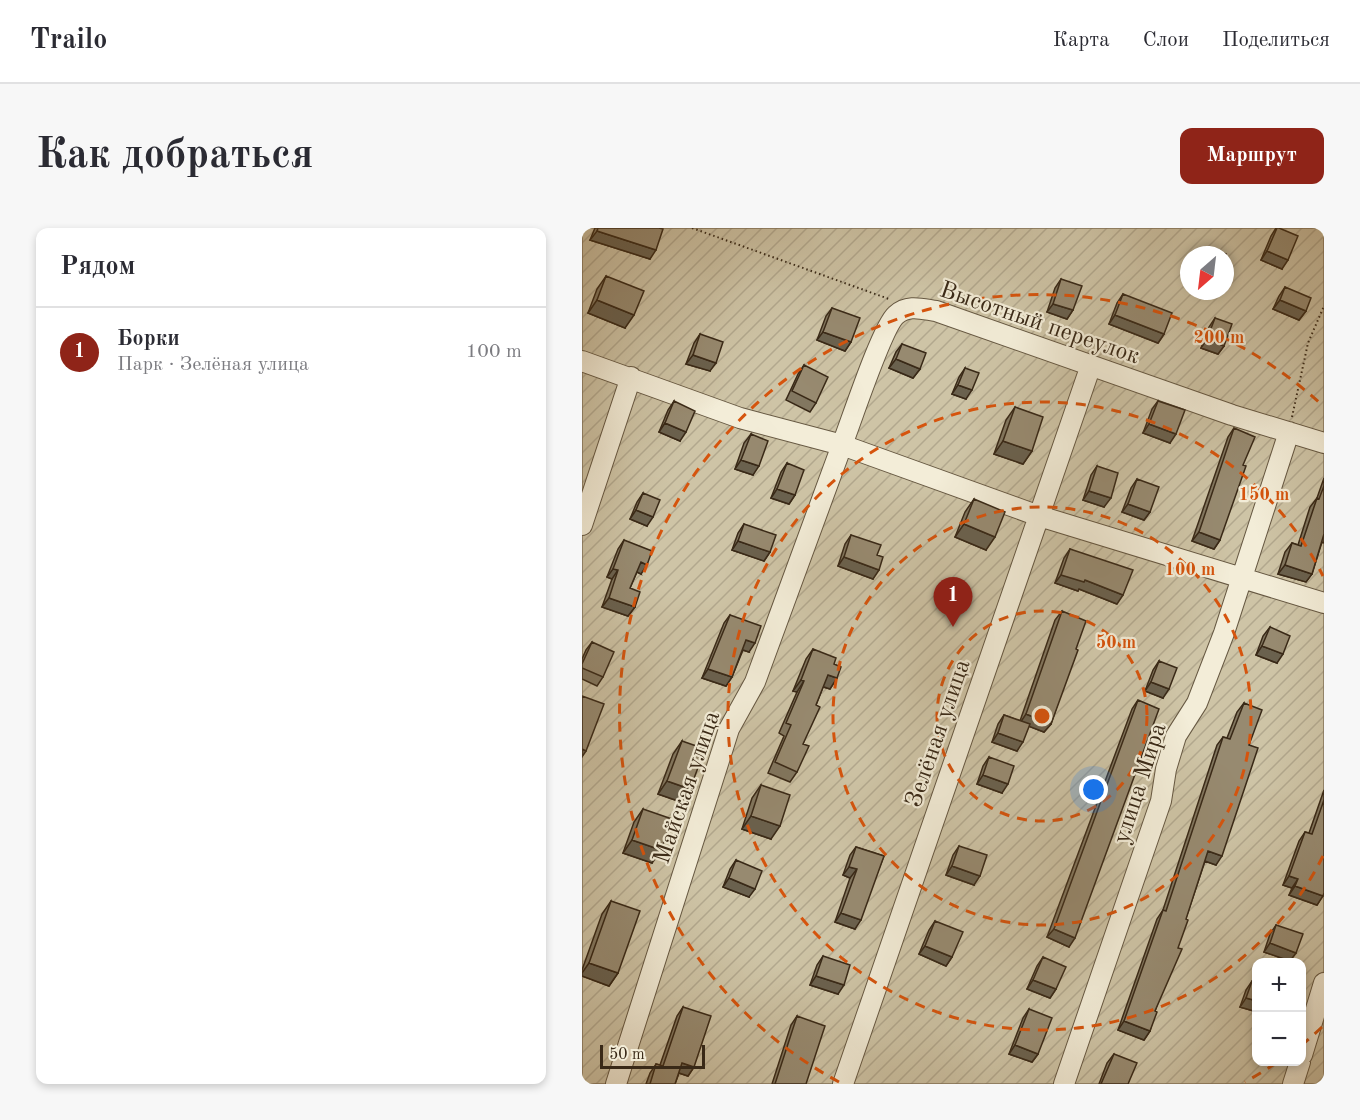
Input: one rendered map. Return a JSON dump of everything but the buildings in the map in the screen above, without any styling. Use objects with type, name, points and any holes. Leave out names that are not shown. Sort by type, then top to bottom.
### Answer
[{"type":"street","name":"Высотный переулок","points":[[842,445],[885,333],[895,315],[912,307],[936,311],[1232,415],[1324,443]]},
{"type":"street","points":[[582,361],[740,418],[842,445],[1039,516],[1324,603]]},
{"type":"street","name":"Зелёная улица","points":[[843,1084],[1091,365]]},
{"type":"street","points":[[582,525],[631,377]]},
{"type":"street","name":"улица Мира","points":[[1064,1084],[1161,801],[1166,769],[1176,736],[1197,703],[1224,633],[1240,576],[1289,432]]},
{"type":"street","name":"Майская улица","points":[[616,1084],[729,729],[755,682],[842,445]]},
{"type":"street","points":[[1306,1042],[1324,983]]},
{"type":"street","points":[[1293,1084],[1299,1066]]},
{"type":"path","points":[[692,228],[912,307]]},
{"type":"path","points":[[1289,432],[1308,342],[1324,306]]},
{"type":"shaded area","points":[[582,228],[1324,228],[1324,1084],[582,1084]]},
{"type":"place","name":"Борки","points":[[953,627]]}]
